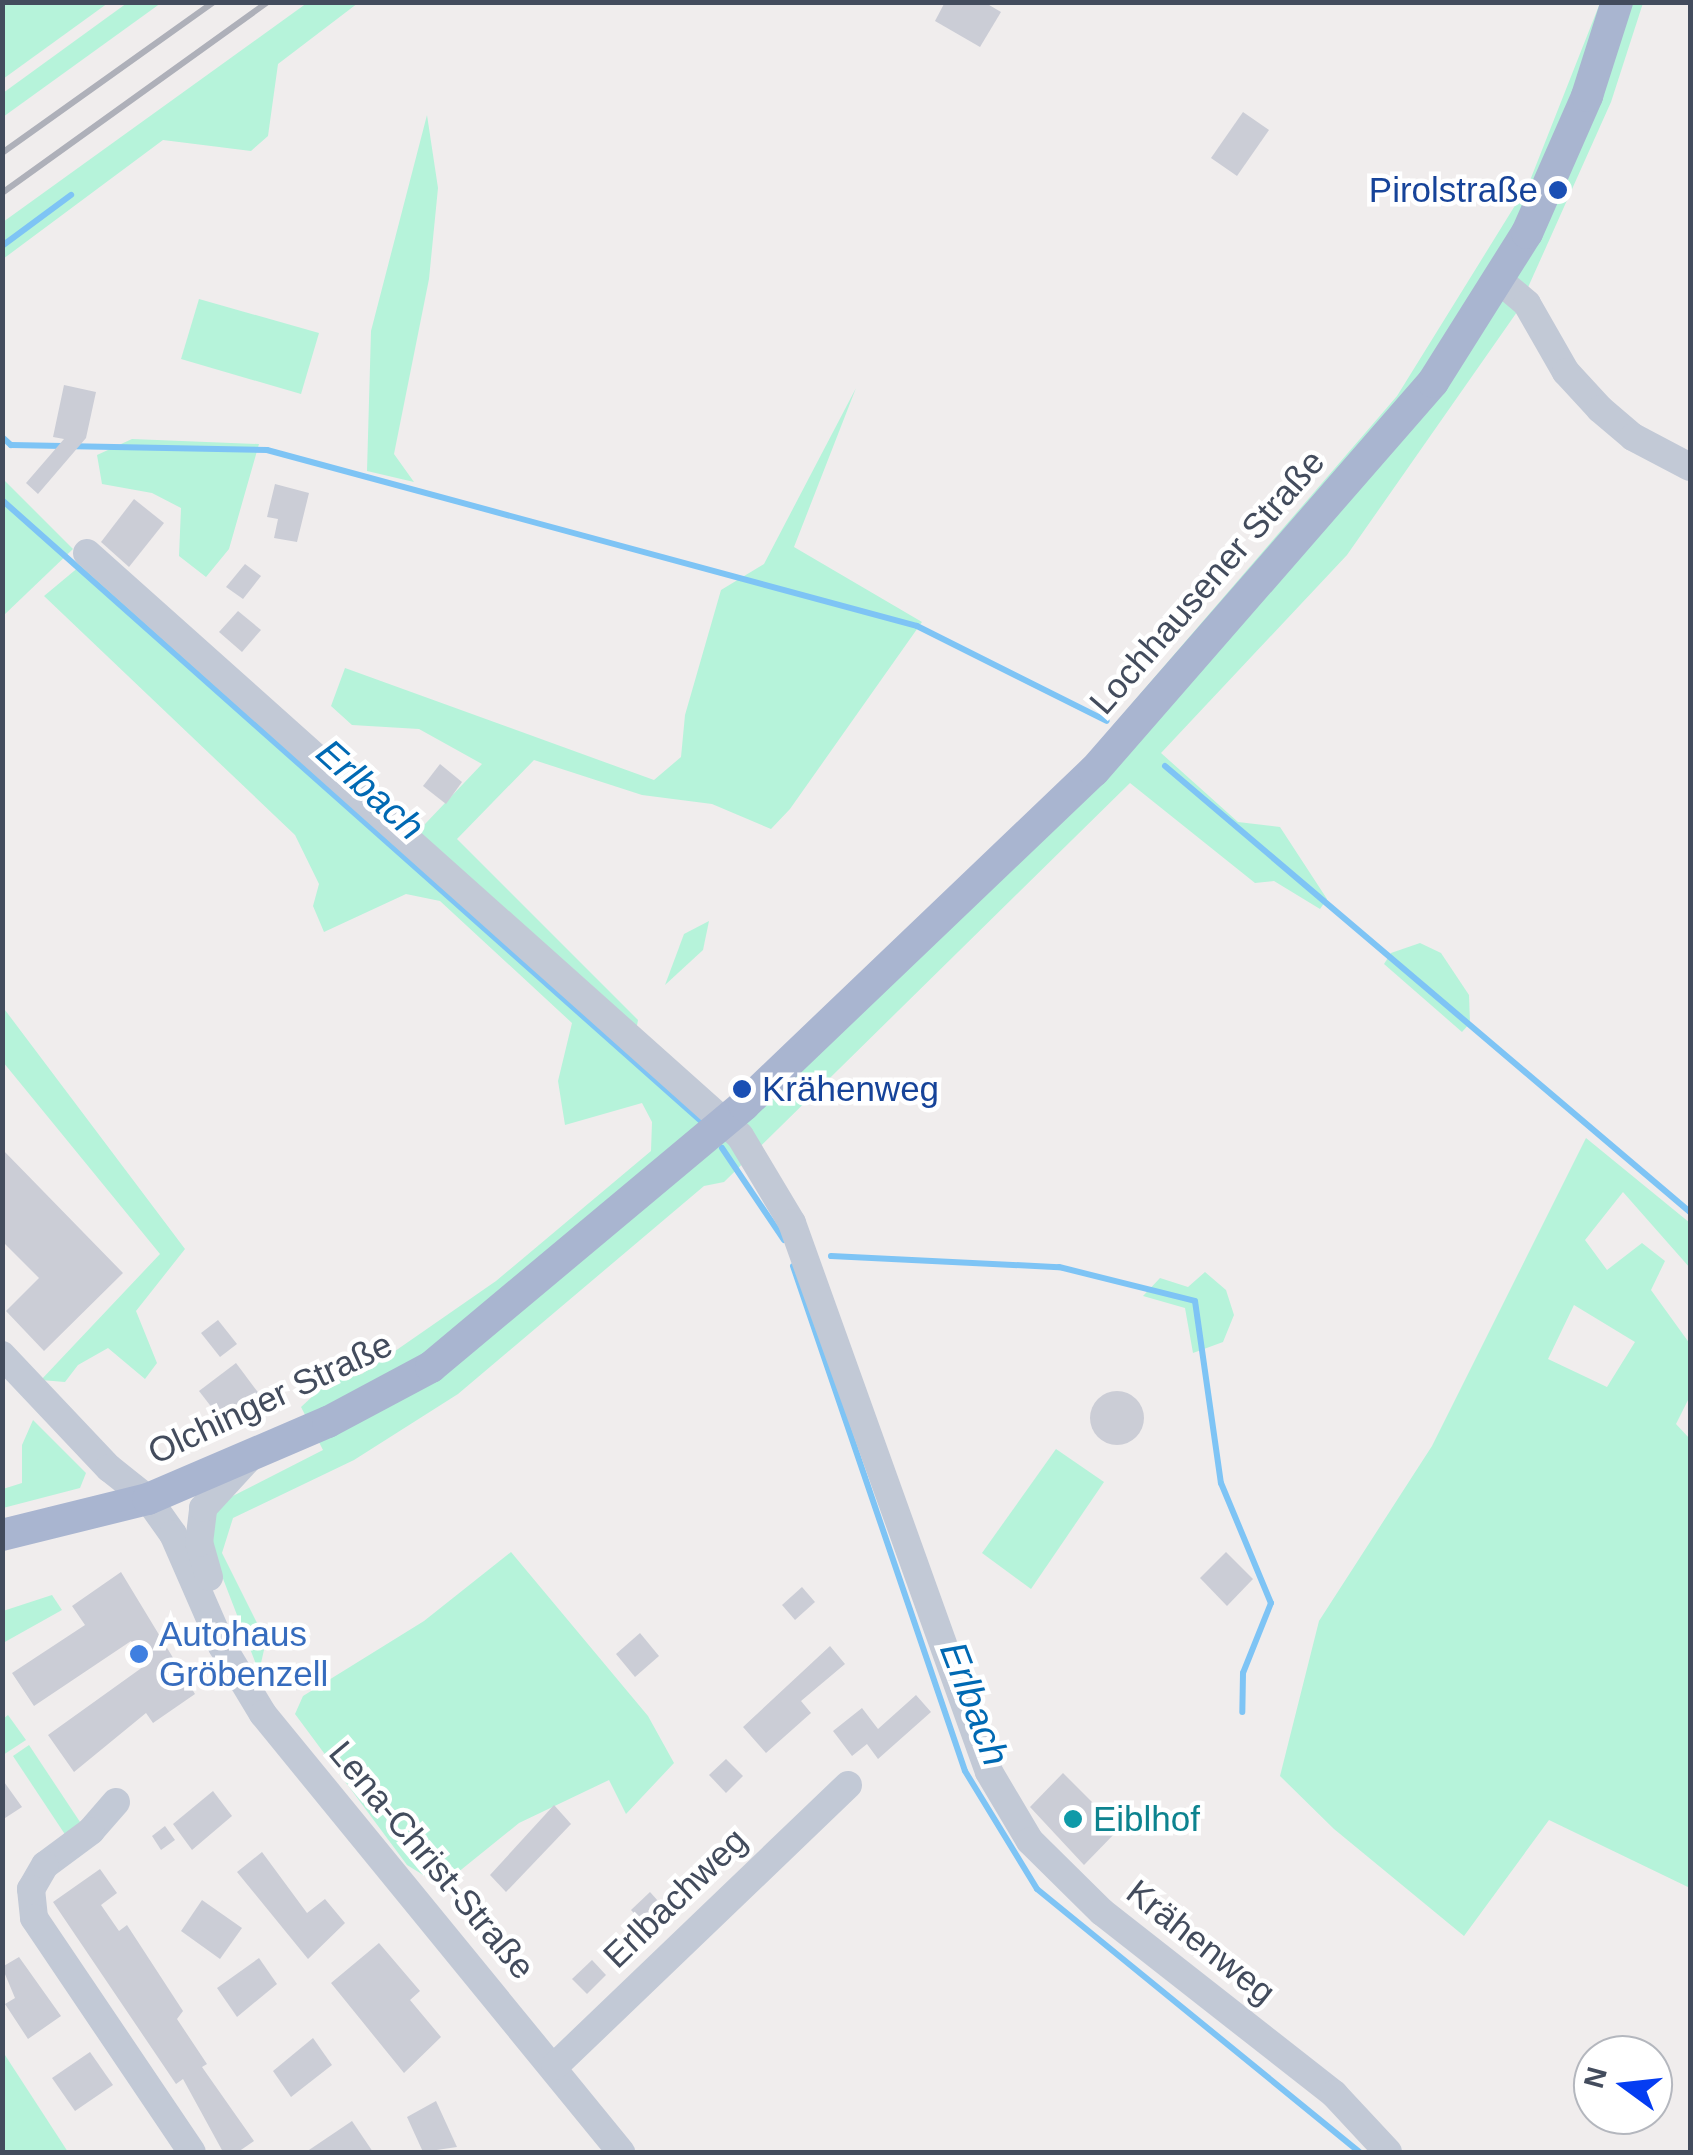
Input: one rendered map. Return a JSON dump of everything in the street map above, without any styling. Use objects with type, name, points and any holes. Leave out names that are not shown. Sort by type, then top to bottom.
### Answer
[{"type":"main road","name":"Lochhausener Straße","points":[[727,1121],[1094,771],[1433,382],[1500,281],[1564,155],[1617,2]]},
{"type":"main road","name":"Olchinger Straße","points":[[2,1536],[148,1499],[254,1454],[431,1367],[727,1121]]},
{"type":"street","points":[[1500,281],[1528,304],[1566,372],[1600,409],[1632,437],[1690,467]]},
{"type":"street","name":"Krähenweg","points":[[87,553],[727,1121],[792,1223],[990,1772],[1030,1841],[1102,1912],[1334,2094],[1388,2152]]},
{"type":"street","name":"Lena-Christ-Straße","points":[[2,1356],[109,1468],[148,1499],[173,1534],[241,1678],[272,1724],[621,2152]]},
{"type":"street","points":[[241,1678],[198,1543],[204,1508],[254,1454]]},
{"type":"street","name":"Erlbachweg","points":[[554,2066],[848,1785]]},
{"type":"street","points":[[116,1802],[45,1866],[30,1889],[34,1918],[192,2152]]},
{"type":"green space","points":[[3,2],[108,2],[108,3],[3,79]]},
{"type":"green space","points":[[127,3],[161,3],[3,117],[3,93]]},
{"type":"green space","points":[[307,3],[358,3],[278,64],[268,136],[251,151],[163,140],[3,259],[3,222]]},
{"type":"green space","points":[[1600,3],[1643,3],[1611,102],[1517,312],[1347,555],[1161,753],[1238,822],[1280,827],[1327,899],[1320,909],[1274,881],[1255,883],[1130,783],[724,1182],[704,1186],[458,1394],[354,1460],[233,1518],[222,1553],[266,1641],[259,1672],[210,1545],[217,1504],[323,1450],[301,1407],[328,1382],[362,1374],[496,1281],[651,1151],[652,1122],[642,1103],[565,1125],[558,1081],[572,1023],[440,901],[406,894],[324,932],[313,906],[319,884],[295,835],[44,596],[86,561],[407,843],[482,764],[419,729],[352,725],[331,706],[345,668],[654,780],[681,757],[685,715],[721,590],[764,564],[856,388],[794,547],[922,622],[790,809],[771,829],[712,804],[642,795],[534,760],[457,839],[638,1020],[635,1036],[706,1113],[733,1096],[1085,758],[1397,396],[1529,183]]},
{"type":"green space","points":[[427,115],[438,188],[429,279],[394,454],[414,482],[367,471],[371,331]]},
{"type":"green space","points":[[199,299],[319,333],[301,394],[181,359]]},
{"type":"green space","points":[[132,439],[259,444],[229,549],[206,577],[179,556],[181,508],[152,493],[102,484],[97,455]]},
{"type":"green space","points":[[3,479],[73,549],[3,616]]},
{"type":"green space","points":[[709,921],[703,950],[665,985],[684,934]]},
{"type":"green space","points":[[1420,943],[1441,953],[1469,995],[1470,1023],[1462,1032],[1384,964],[1391,953]]},
{"type":"green space","points":[[2,1006],[185,1249],[136,1311],[157,1363],[145,1379],[108,1348],[78,1365],[65,1382],[41,1380],[160,1254],[3,1062]]},
{"type":"green space","points":[[1586,1138],[1690,1223],[1690,1268],[1623,1192],[1585,1240],[1607,1270],[1642,1243],[1665,1261],[1651,1290],[1690,1344],[1690,1396],[1676,1424],[1690,1439],[1690,1888],[1549,1820],[1464,1936],[1334,1829],[1280,1776],[1319,1621],[1432,1446]],"holes":[[[1574,1305],[1635,1342],[1607,1387],[1548,1359]]]},
{"type":"green space","points":[[1205,1272],[1226,1290],[1234,1315],[1223,1342],[1193,1353],[1185,1308],[1143,1296],[1160,1278],[1188,1287]]},
{"type":"green space","points":[[33,1420],[86,1473],[80,1488],[3,1508],[3,1489],[22,1483],[22,1445]]},
{"type":"green space","points":[[1056,1449],[1104,1482],[1031,1589],[982,1553]]},
{"type":"green space","points":[[511,1552],[648,1716],[674,1763],[626,1814],[609,1780],[519,1823],[441,1886],[407,1865],[295,1714],[303,1696],[424,1621]]},
{"type":"green space","points":[[52,1595],[62,1610],[3,1643],[3,1611]]},
{"type":"green space","points":[[8,1715],[26,1740],[3,1755],[3,1719]]},
{"type":"green space","points":[[29,1745],[86,1831],[70,1842],[13,1756]]},
{"type":"green space","points":[[3,2052],[68,2152],[3,2152]]},
{"type":"building","points":[[945,2],[984,2],[1001,12],[980,47],[935,21]]},
{"type":"building","points":[[1243,112],[1269,130],[1237,176],[1211,158]]},
{"type":"building","points":[[64,385],[96,392],[86,438],[38,494],[26,483],[64,439],[53,437]]},
{"type":"building","points":[[275,484],[309,493],[297,542],[274,538],[278,519],[267,517]]},
{"type":"building","points":[[134,499],[164,523],[129,567],[101,542]]},
{"type":"building","points":[[245,564],[261,576],[243,599],[226,587]]},
{"type":"building","points":[[238,611],[261,630],[242,652],[219,632]]},
{"type":"building","points":[[440,764],[462,782],[446,804],[423,786]]},
{"type":"building","points":[[2,1149],[123,1273],[44,1351],[6,1311],[39,1278],[2,1241]]},
{"type":"building","points":[[218,1320],[237,1344],[220,1357],[201,1333]]},
{"type":"building","points":[[236,1363],[260,1395],[223,1422],[199,1391]]},
{"type":"building","points":[[1117,1391],[1136,1399],[1144,1418],[1136,1437],[1117,1445],[1098,1437],[1090,1418],[1098,1399]]},
{"type":"building","points":[[1226,1552],[1253,1579],[1227,1606],[1200,1578]]},
{"type":"building","points":[[121,1572],[195,1694],[153,1723],[146,1713],[74,1772],[48,1735],[147,1664],[131,1641],[34,1706],[12,1673],[85,1625],[72,1606]]},
{"type":"building","points":[[802,1587],[815,1602],[795,1620],[782,1605]]},
{"type":"building","points":[[640,1633],[659,1656],[635,1677],[616,1654]]},
{"type":"building","points":[[830,1646],[845,1664],[801,1701],[811,1713],[766,1753],[743,1727]]},
{"type":"building","points":[[916,1695],[931,1712],[878,1759],[867,1744],[852,1756],[833,1731],[862,1708],[878,1729]]},
{"type":"building","points":[[726,1759],[743,1776],[726,1793],[709,1775]]},
{"type":"building","name":"Eiblhof","points":[[1063,1773],[1119,1829],[1084,1865],[1030,1807]]},
{"type":"building","points":[[2,1779],[22,1807],[2,1820]]},
{"type":"building","points":[[213,1791],[232,1816],[192,1850],[173,1824]]},
{"type":"building","points":[[554,1805],[571,1824],[506,1892],[490,1875]]},
{"type":"building","points":[[165,1826],[175,1840],[161,1850],[152,1836]]},
{"type":"building","points":[[262,1852],[307,1913],[325,1899],[345,1923],[308,1959],[237,1872]]},
{"type":"building","points":[[100,1869],[117,1893],[101,1905],[119,1931],[127,1925],[183,2011],[177,2019],[207,2064],[202,2067],[254,2141],[238,2152],[223,2152],[183,2079],[176,2084],[53,1902]]},
{"type":"building","points":[[650,1892],[667,1911],[648,1929],[631,1910]]},
{"type":"building","points":[[202,1900],[242,1928],[220,1959],[181,1931]]},
{"type":"building","points":[[379,1943],[420,1991],[410,2000],[441,2037],[404,2073],[331,1983]]},
{"type":"building","points":[[19,1957],[61,2016],[28,2039],[5,2004],[15,1998],[2,1967]]},
{"type":"building","points":[[259,1958],[277,1984],[237,2017],[217,1988]]},
{"type":"building","points":[[592,1960],[606,1975],[587,1994],[572,1979]]},
{"type":"building","points":[[313,2038],[332,2065],[291,2097],[273,2071]]},
{"type":"building","points":[[90,2052],[113,2085],[75,2111],[52,2078]]},
{"type":"building","points":[[436,2101],[457,2147],[423,2152],[407,2117]]},
{"type":"building","points":[[352,2121],[373,2152],[306,2152]]},
{"type":"waterway","points":[[2,246],[71,195]]},
{"type":"waterway","points":[[2,437],[11,445],[267,450],[917,626],[1107,721]]},
{"type":"waterway","name":"Erlbach","points":[[2,500],[701,1121]]},
{"type":"waterway","points":[[1165,766],[1690,1212]]},
{"type":"waterway","name":"Erlbach","points":[[722,1148],[784,1240]]},
{"type":"waterway","points":[[831,1256],[1059,1267],[1195,1301],[1221,1483],[1271,1603],[1243,1673],[1242,1712]]},
{"type":"waterway","name":"Erlbach","points":[[793,1266],[965,1771],[1037,1889],[1360,2152]]},
{"type":"railway","points":[[2,153],[214,2]]},
{"type":"railway","points":[[2,193],[268,2]]},
{"type":"place","name":"Pirolstraße","points":[[1558,190]]},
{"type":"place","name":"Krähenweg","points":[[742,1089]]},
{"type":"place","name":"Autohaus Gröbenzell","points":[[139,1654]]},
{"type":"place","name":"Eiblhof","points":[[1073,1819]]}]
